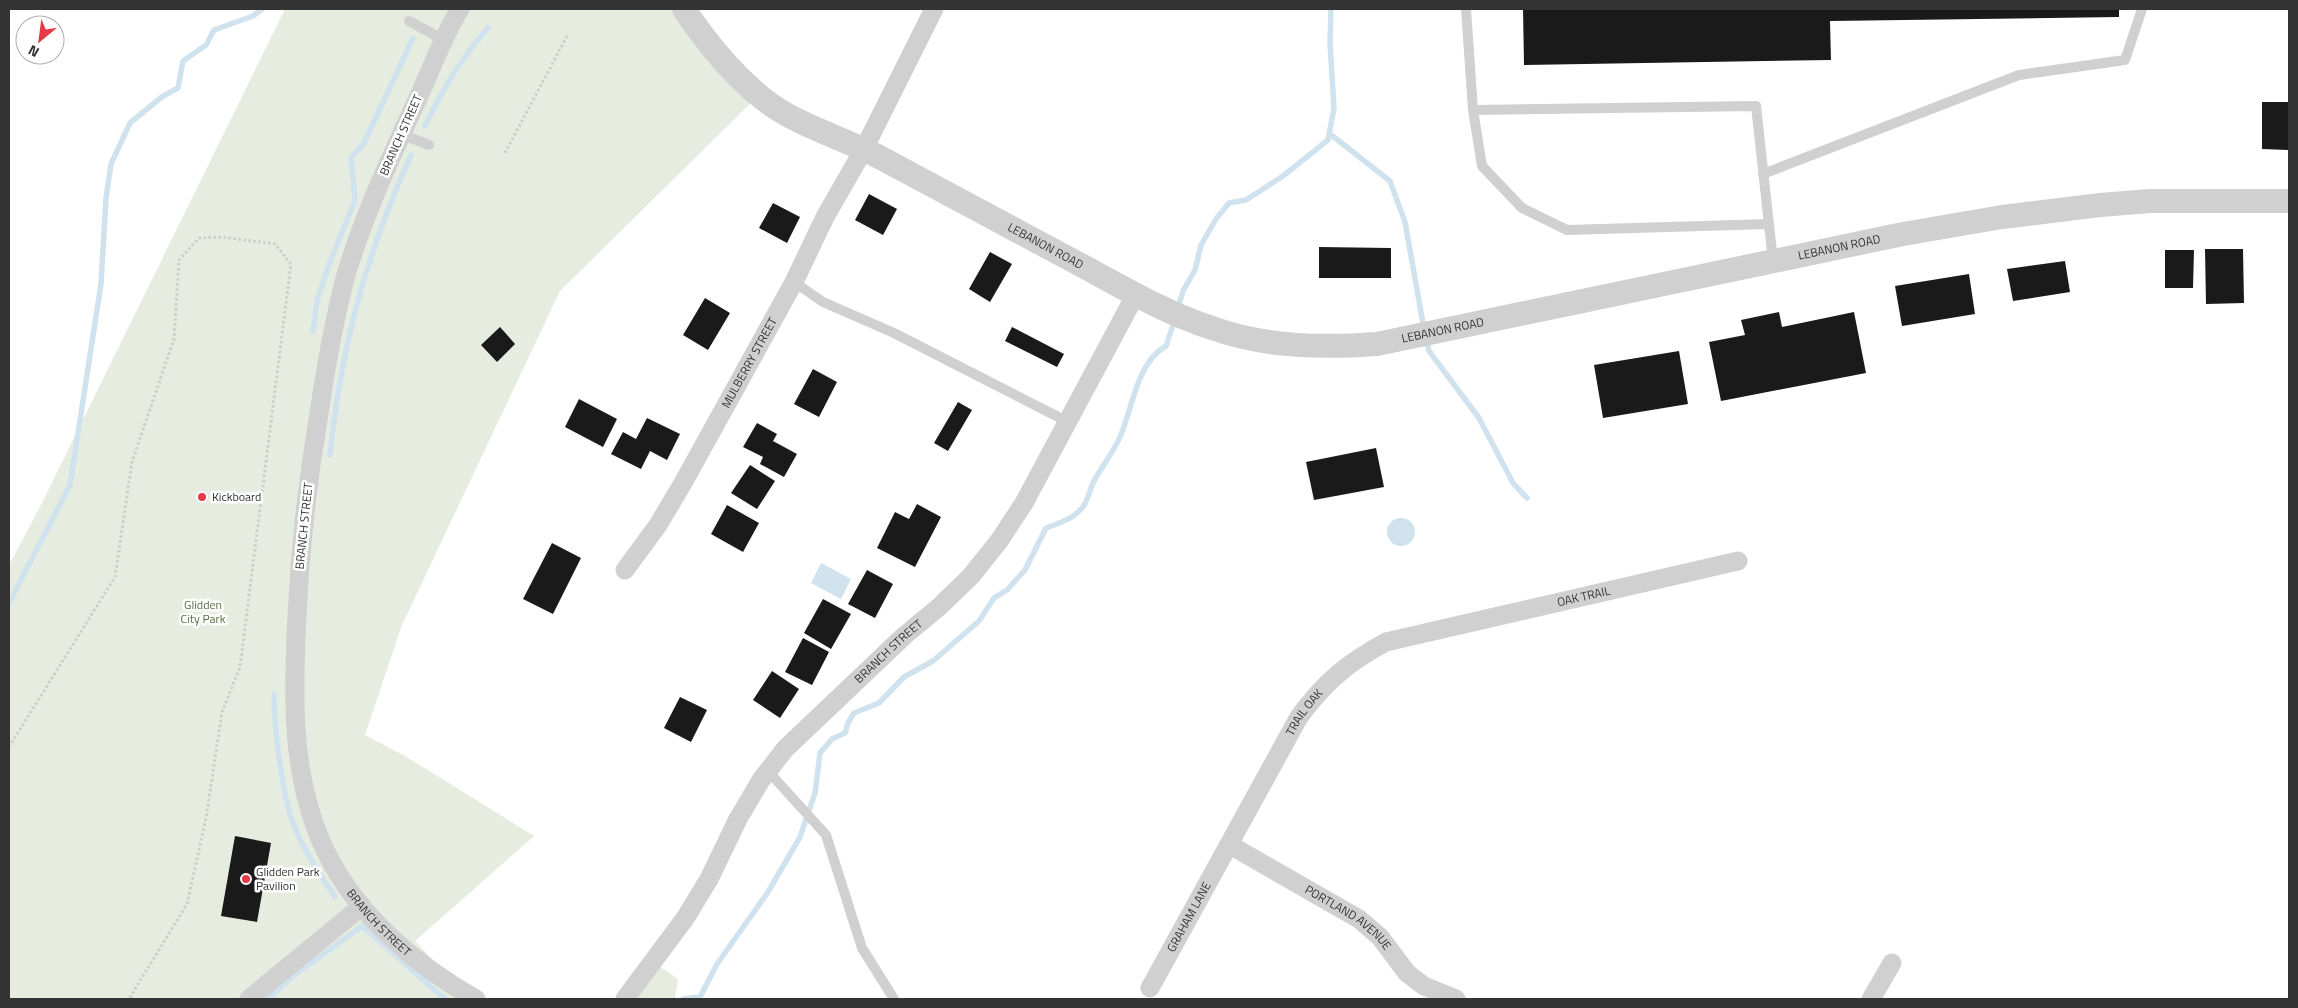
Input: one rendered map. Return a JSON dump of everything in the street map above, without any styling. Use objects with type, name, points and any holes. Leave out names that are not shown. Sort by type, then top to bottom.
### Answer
[{"type":"street","name":"BRANCH STREET","points":[[460,9],[401,134],[366,215],[346,276],[326,369],[308,488],[299,571],[293,679],[295,728],[301,770],[313,818],[329,857],[362,906],[388,934],[424,965],[476,999]]},
{"type":"street","name":"LEBANON ROAD","points":[[684,9],[709,45],[734,73],[762,98],[793,120],[864,149],[1136,294],[1188,319],[1246,338],[1294,346],[1336,347],[1377,344],[1993,218],[2091,206],[2202,200],[2289,201]]},
{"type":"street","name":"MULBERRY STREET","points":[[625,570],[658,525],[794,282],[825,217],[864,149],[934,9]]},
{"type":"street","name":"BRANCH STREET","points":[[625,999],[691,910],[709,879],[738,818],[768,771],[792,742],[971,576],[999,541],[1024,503],[1136,294]]},
{"type":"street","name":"OAK TRAIL","points":[[1430,632],[1738,561]]},
{"type":"street","name":"TRAIL OAK","points":[[1230,845],[1299,717],[1320,689],[1340,670],[1360,656],[1386,642],[1430,632]]},
{"type":"street","name":"GRAHAM LANE","points":[[1150,988],[1230,845]]},
{"type":"street","name":"PORTLAND AVENUE","points":[[1230,845],[1359,919],[1380,938],[1407,973],[1432,995],[1456,999]]},
{"type":"street","points":[[249,999],[362,906]]},
{"type":"street","points":[[1871,999],[1892,963]]},
{"type":"lane","points":[[1466,9],[1473,110],[1482,166],[1522,208],[1568,230],[1769,224]]},
{"type":"lane","points":[[1763,174],[2019,75],[2125,60],[2142,9]]},
{"type":"lane","points":[[409,22],[444,40]]},
{"type":"lane","points":[[1473,110],[1756,106],[1773,262]]},
{"type":"lane","points":[[401,134],[429,145]]},
{"type":"lane","points":[[794,282],[823,302],[894,333],[1068,422]]},
{"type":"lane","points":[[768,771],[826,835],[862,948],[894,999]]},
{"type":"path","points":[[505,153],[567,36]]},
{"type":"path","points":[[9,746],[115,578],[132,462],[174,339],[180,260],[199,238],[222,236],[275,244],[291,264],[240,667],[222,712],[206,818],[187,904],[129,999]]},
{"type":"green space","name":"Glidden City Park","points":[[285,9],[685,9],[759,95],[560,291],[402,625],[365,735],[405,756],[534,836],[415,941],[462,991],[479,999],[9,999],[9,565],[42,503]]},
{"type":"green space","points":[[653,962],[678,979],[675,999],[625,999]]},
{"type":"water","points":[[1401,518],[1411,522],[1415,532],[1411,542],[1401,546],[1391,542],[1387,532],[1391,522]]},
{"type":"water","points":[[821,563],[851,579],[841,599],[811,583]]},
{"type":"building","points":[[1523,9],[2119,9],[2119,17],[1830,21],[1831,60],[1524,65]]},
{"type":"building","points":[[2262,102],[2289,102],[2289,150],[2262,149]]},
{"type":"building","points":[[869,194],[897,209],[883,235],[855,220]]},
{"type":"building","points":[[773,203],[800,217],[787,243],[759,228]]},
{"type":"building","points":[[1319,247],[1391,248],[1391,278],[1319,278]]},
{"type":"building","points":[[2205,249],[2243,249],[2244,303],[2206,304]]},
{"type":"building","points":[[2165,250],[2194,250],[2193,288],[2165,288]]},
{"type":"building","points":[[990,252],[1012,264],[990,302],[969,289]]},
{"type":"building","points":[[2065,261],[2070,292],[2013,301],[2007,269]]},
{"type":"building","points":[[1969,274],[1975,314],[1902,326],[1895,286]]},
{"type":"building","points":[[705,298],[730,313],[708,350],[683,335]]},
{"type":"building","points":[[1779,312],[1782,327],[1854,312],[1866,373],[1721,401],[1709,342],[1745,335],[1741,320]]},
{"type":"building","points":[[500,327],[515,344],[497,362],[481,345]]},
{"type":"building","points":[[1012,327],[1064,354],[1057,367],[1005,341]]},
{"type":"building","points":[[1679,351],[1688,404],[1603,418],[1594,365]]},
{"type":"building","points":[[813,369],[837,382],[819,417],[794,404]]},
{"type":"building","points":[[579,399],[617,419],[603,447],[565,427]]},
{"type":"building","points":[[958,402],[972,410],[948,451],[934,443]]},
{"type":"building","points":[[647,418],[680,434],[667,460],[650,451],[641,469],[611,454],[623,432],[636,439]]},
{"type":"building","points":[[757,423],[777,434],[773,441],[797,454],[784,477],[760,464],[763,457],[743,447]]},
{"type":"building","points":[[1376,448],[1384,487],[1314,500],[1306,462]]},
{"type":"building","points":[[750,465],[775,481],[757,509],[731,493]]},
{"type":"building","points":[[917,504],[941,517],[915,567],[877,548],[895,512],[909,519]]},
{"type":"building","points":[[727,505],[759,523],[743,552],[711,534]]},
{"type":"building","points":[[552,543],[581,558],[553,614],[523,599]]},
{"type":"building","points":[[867,570],[893,584],[875,618],[848,604]]},
{"type":"building","points":[[823,599],[851,614],[831,649],[804,633]]},
{"type":"building","points":[[803,638],[829,652],[812,685],[785,672]]},
{"type":"building","points":[[772,671],[799,689],[780,718],[753,700]]},
{"type":"building","points":[[680,697],[707,710],[691,742],[664,728]]},
{"type":"building","name":"Glidden Park Pavilion","points":[[235,836],[271,843],[257,922],[221,916]]},
{"type":"waterway","points":[[9,603],[70,485],[101,284],[106,198],[111,164],[130,123],[163,96],[178,88],[183,61],[206,45],[214,30],[253,16],[262,9]]},
{"type":"waterway","points":[[1178,308],[1183,291],[1195,270],[1201,245],[1216,219],[1229,203],[1246,200],[1283,176],[1328,140],[1334,108],[1330,43],[1331,9]]},
{"type":"waterway","points":[[425,126],[453,75],[488,28]]},
{"type":"waterway","points":[[313,331],[317,301],[328,267],[355,200],[351,158],[364,143],[413,38]]},
{"type":"waterway","points":[[1330,134],[1390,181],[1405,222],[1424,329]]},
{"type":"waterway","points":[[330,455],[341,376],[358,302],[368,265],[411,155]]},
{"type":"waterway","points":[[699,999],[717,964],[768,892],[800,837],[815,793],[820,753],[832,739],[845,733],[854,713],[879,703],[904,677],[933,661],[979,621],[994,598],[1007,590],[1025,570],[1046,528],[1070,518],[1083,507],[1093,483],[1120,437],[1142,375],[1148,363],[1166,346],[1175,319]]},
{"type":"waterway","points":[[1426,338],[1429,351],[1479,418],[1513,483],[1527,498]]},
{"type":"waterway","points":[[274,694],[279,760],[289,810],[293,823],[312,862],[335,897]]},
{"type":"waterway","points":[[268,999],[293,976],[362,926],[445,999]]},
{"type":"waterway","points":[[683,999],[699,997]]},
{"type":"place","name":"Kickboard","points":[[202,497]]},
{"type":"place","name":"Glidden Park Pavilion","points":[[246,879]]}]
